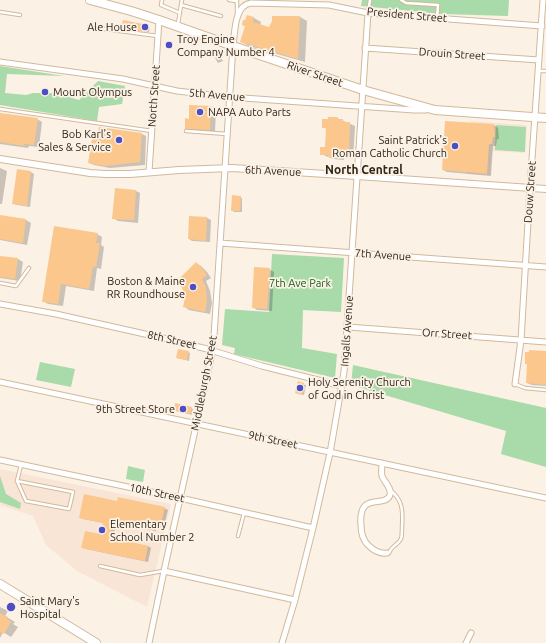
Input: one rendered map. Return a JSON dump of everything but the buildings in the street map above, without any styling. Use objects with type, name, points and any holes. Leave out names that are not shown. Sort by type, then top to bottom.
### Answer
[{"type":"main road","name":"River Street","points":[[90,0],[159,20],[363,90],[436,110],[546,118]]},
{"type":"main road","points":[[0,584],[96,643]]},
{"type":"street","name":"Douw Street","points":[[515,384],[521,340],[543,0]]},
{"type":"street","name":"President Street","points":[[237,16],[241,8],[248,3],[315,2],[368,13],[542,26]]},
{"type":"street","name":"Ingalls Avenue","points":[[282,643],[295,600],[313,528],[330,453],[344,372],[368,13]]},
{"type":"street","name":"Middleburgh Street","points":[[149,643],[197,424],[214,336],[232,46],[237,16]]},
{"type":"street","name":"North Street","points":[[150,172],[159,20]]},
{"type":"street","name":"Drouin Street","points":[[365,48],[539,60]]},
{"type":"street","name":"5th Avenue","points":[[0,62],[123,80],[177,91],[229,97],[414,110],[436,110]]},
{"type":"street","name":"6th Avenue","points":[[0,159],[90,173],[106,174],[225,168],[546,189]]},
{"type":"street","name":"7th Avenue","points":[[220,243],[546,267]]},
{"type":"street","name":"8th Street","points":[[0,304],[70,317],[167,338],[212,350],[262,366],[342,386]]},
{"type":"street","name":"Orr Street","points":[[348,327],[546,342]]},
{"type":"street","name":"9th Street","points":[[0,382],[546,498]]},
{"type":"street","name":"10th Street","points":[[0,460],[313,528]]},
{"type":"street","points":[[382,463],[382,477],[390,489],[390,493],[387,499],[380,502],[371,502],[364,506],[360,520],[363,539],[367,544],[372,549],[383,554],[387,553]]},
{"type":"street","points":[[164,571],[295,600]]},
{"type":"street","points":[[466,643],[470,633]]},
{"type":"lane","points":[[162,0],[161,5],[180,13]]},
{"type":"lane","points":[[178,27],[182,0]]},
{"type":"lane","points":[[229,0],[236,1],[237,16]]},
{"type":"lane","points":[[368,13],[370,0]]},
{"type":"lane","points":[[402,0],[406,3],[420,2],[438,5]]},
{"type":"lane","points":[[437,18],[438,0]]},
{"type":"lane","points":[[181,4],[221,16]]},
{"type":"lane","points":[[0,12],[20,15]]},
{"type":"lane","points":[[89,27],[158,36]]},
{"type":"lane","points":[[538,71],[546,71]]},
{"type":"lane","points":[[0,109],[152,131]]},
{"type":"lane","points":[[186,131],[227,134]]},
{"type":"lane","points":[[0,283],[16,286],[29,268]]},
{"type":"lane","points":[[515,384],[525,388],[546,390]]},
{"type":"lane","points":[[17,481],[73,492],[69,509],[26,501],[17,481],[21,464]]},
{"type":"lane","points":[[387,553],[389,553],[392,547],[400,541],[402,537],[403,518],[401,503],[390,489]]},
{"type":"lane","points":[[238,536],[244,512]]},
{"type":"lane","points":[[100,566],[140,574],[164,571]]},
{"type":"shaded area","points":[[471,121],[527,125],[525,153],[492,151],[490,175],[467,174]]},
{"type":"shaded area","name":"Elementary School Number 2","points":[[0,469],[171,504],[147,607],[77,571],[46,545],[33,516],[0,505]]},
{"type":"green space","points":[[362,0],[509,0],[508,16],[442,14],[361,6]]},
{"type":"green space","points":[[0,66],[64,76],[7,74],[5,93],[26,95],[33,93],[55,93],[79,100],[98,81],[125,86],[122,104],[99,107],[97,121],[0,105]]},
{"type":"green space","points":[[496,125],[526,127],[525,152],[495,150]]},
{"type":"green space","name":"7th Ave Park","points":[[272,254],[344,258],[341,312],[303,310],[302,348],[337,354],[335,378],[234,354],[235,348],[222,345],[225,309],[269,312]]},
{"type":"green space","points":[[40,362],[75,369],[71,387],[36,380]]},
{"type":"green space","points":[[353,365],[546,408],[546,467],[501,454],[506,431],[351,385]]},
{"type":"green space","points":[[128,466],[145,470],[143,482],[126,479]]},
{"type":"green space","points":[[0,476],[6,494],[21,503],[20,509],[0,502]]},
{"type":"place","name":"Ale House","points":[[145,27]]},
{"type":"place","name":"Troy Engine Company Number 4","points":[[169,45]]},
{"type":"place","name":"Mount Olympus","points":[[45,92]]},
{"type":"place","name":"NAPA Auto Parts","points":[[200,112]]},
{"type":"place","name":"Bob Karl's Sales & Service","points":[[119,140]]},
{"type":"place","name":"Saint Patrick's Roman Catholic Church","points":[[455,146]]},
{"type":"place","name":"Boston & Maine RR Roundhouse","points":[[193,287]]},
{"type":"place","name":"Holy Serenity Church of God in Christ","points":[[300,388]]},
{"type":"place","name":"9th Street Store","points":[[183,409]]},
{"type":"place","name":"Elementary School Number 2","points":[[102,530]]},
{"type":"place","name":"Saint Mary's Hospital","points":[[11,607]]},
{"type":"district","name":"North Central","points":[[364,170]]}]
